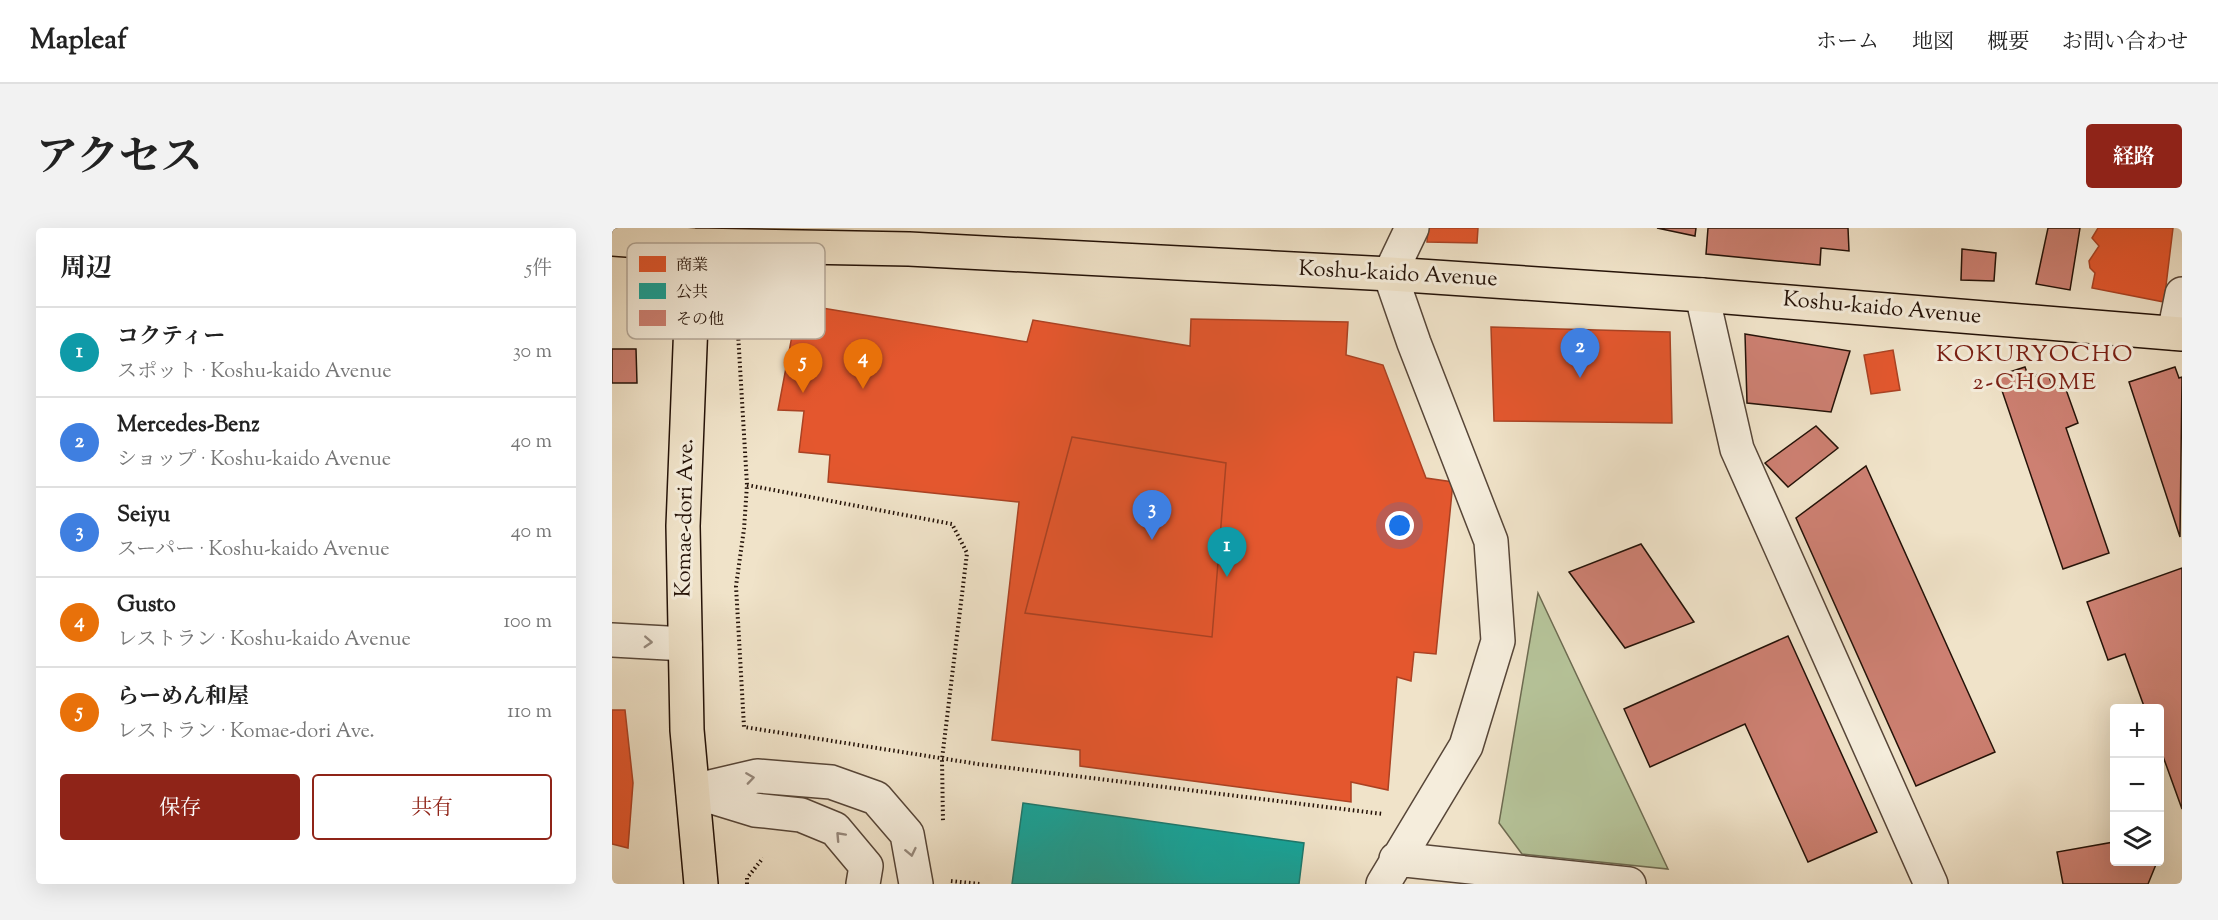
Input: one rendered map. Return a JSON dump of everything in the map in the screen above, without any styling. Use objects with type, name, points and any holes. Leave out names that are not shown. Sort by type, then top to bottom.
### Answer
[{"type":"main road","name":"Koshu-kaido Avenue","points":[[612,239],[696,237],[739,243]]},
{"type":"main road","name":"Koshu-kaido Avenue","points":[[825,247],[909,249],[1390,274],[1702,295],[2178,333]]},
{"type":"main road","name":"Komae-dori Ave.","points":[[691,339],[683,526],[687,730],[700,884]]},
{"type":"street","points":[[1412,228],[1390,274],[1414,343],[1491,541],[1498,640],[1466,747],[1390,872],[1629,884]]},
{"type":"street","points":[[2178,333],[2182,294]]},
{"type":"street","points":[[1702,295],[1737,449],[1931,884]]},
{"type":"street","points":[[612,640],[685,644]]},
{"type":"street","points":[[693,791],[757,776],[831,782],[876,798],[907,834],[931,882]]},
{"type":"street","points":[[693,791],[755,810],[801,815],[835,829],[866,866],[863,884]]},
{"type":"path","points":[[738,339],[747,485],[736,586],[744,727],[942,759],[1422,818]]},
{"type":"path","points":[[747,485],[952,524],[967,552],[942,759]]},
{"type":"path","points":[[747,884],[747,878],[763,858]]},
{"type":"path","points":[[931,882],[980,884]]},
{"type":"green space","points":[[1538,593],[1668,869],[1522,854],[1499,823]]},
{"type":"building: 商業","points":[[1428,228],[1478,228],[1477,243],[1427,242]]},
{"type":"building: 商業","points":[[2098,228],[2173,228],[2164,302],[2092,288],[2095,273],[2090,268],[2089,261],[2099,246],[2092,238]]},
{"type":"building: 商業","points":[[825,308],[1027,342],[1033,320],[1190,346],[1191,319],[1348,322],[1346,355],[1383,365],[1426,478],[1453,482],[1436,654],[1414,652],[1411,681],[1397,677],[1388,790],[1351,782],[1351,802],[1080,766],[1080,750],[992,740],[1019,502],[828,482],[830,455],[799,452],[804,411],[778,410],[791,339],[825,339]]},
{"type":"building: 商業","points":[[1491,327],[1670,332],[1672,423],[1494,421]]},
{"type":"building: 商業","points":[[1893,350],[1900,390],[1871,394],[1864,355]]},
{"type":"building: 商業","points":[[1072,437],[1226,463],[1212,637],[1025,613]]},
{"type":"building: 商業","points":[[612,710],[625,710],[633,783],[628,848],[612,844]]},
{"type":"building: 公共","points":[[1023,803],[1304,843],[1299,884],[1012,884]]},
{"type":"building: その他","points":[[1657,228],[1696,228],[1695,236]]},
{"type":"building: その他","points":[[1708,228],[1848,228],[1849,251],[1821,248],[1820,265],[1706,254]]},
{"type":"building: その他","points":[[2048,228],[2080,228],[2070,290],[2036,284]]},
{"type":"building: その他","points":[[1962,249],[1996,253],[1994,281],[1961,280]]},
{"type":"building: その他","points":[[1745,334],[1850,351],[1831,412],[1747,403]]},
{"type":"building: その他","points":[[612,349],[636,349],[637,383],[612,383]]},
{"type":"building: その他","points":[[2025,367],[2029,378],[2047,371],[2053,388],[2064,384],[2078,423],[2066,428],[2109,553],[2063,569],[1997,376]]},
{"type":"building: その他","points":[[2175,367],[2179,378],[2182,377],[2180,537],[2129,382]]},
{"type":"building: その他","points":[[1816,426],[1838,448],[1788,487],[1765,463]]},
{"type":"building: その他","points":[[1866,466],[1995,752],[1916,786],[1796,518]]},
{"type":"building: その他","points":[[1641,544],[1694,622],[1625,648],[1569,572]]},
{"type":"building: その他","points":[[2182,568],[2182,809],[2164,759],[2164,704],[2143,704],[2125,654],[2108,660],[2087,602]]},
{"type":"building: その他","points":[[1788,636],[1877,832],[1808,862],[1745,724],[1650,767],[1624,709]]},
{"type":"building: その他","points":[[2110,843],[2110,866],[2155,866],[2148,884],[2063,884],[2057,852]]},
{"type":"place","name":"Mercedes-Benz","points":[[1580,378]]},
{"type":"place","name":"Gusto","points":[[863,389]]},
{"type":"place","name":"らーめん和屋","points":[[803,393]]},
{"type":"place","name":"Seiyu","points":[[1152,540]]},
{"type":"place","name":"コクティー","points":[[1227,577]]},
{"type":"district","name":"KOKURYOCHO 2-CHOME","points":[[2035,369]]}]
